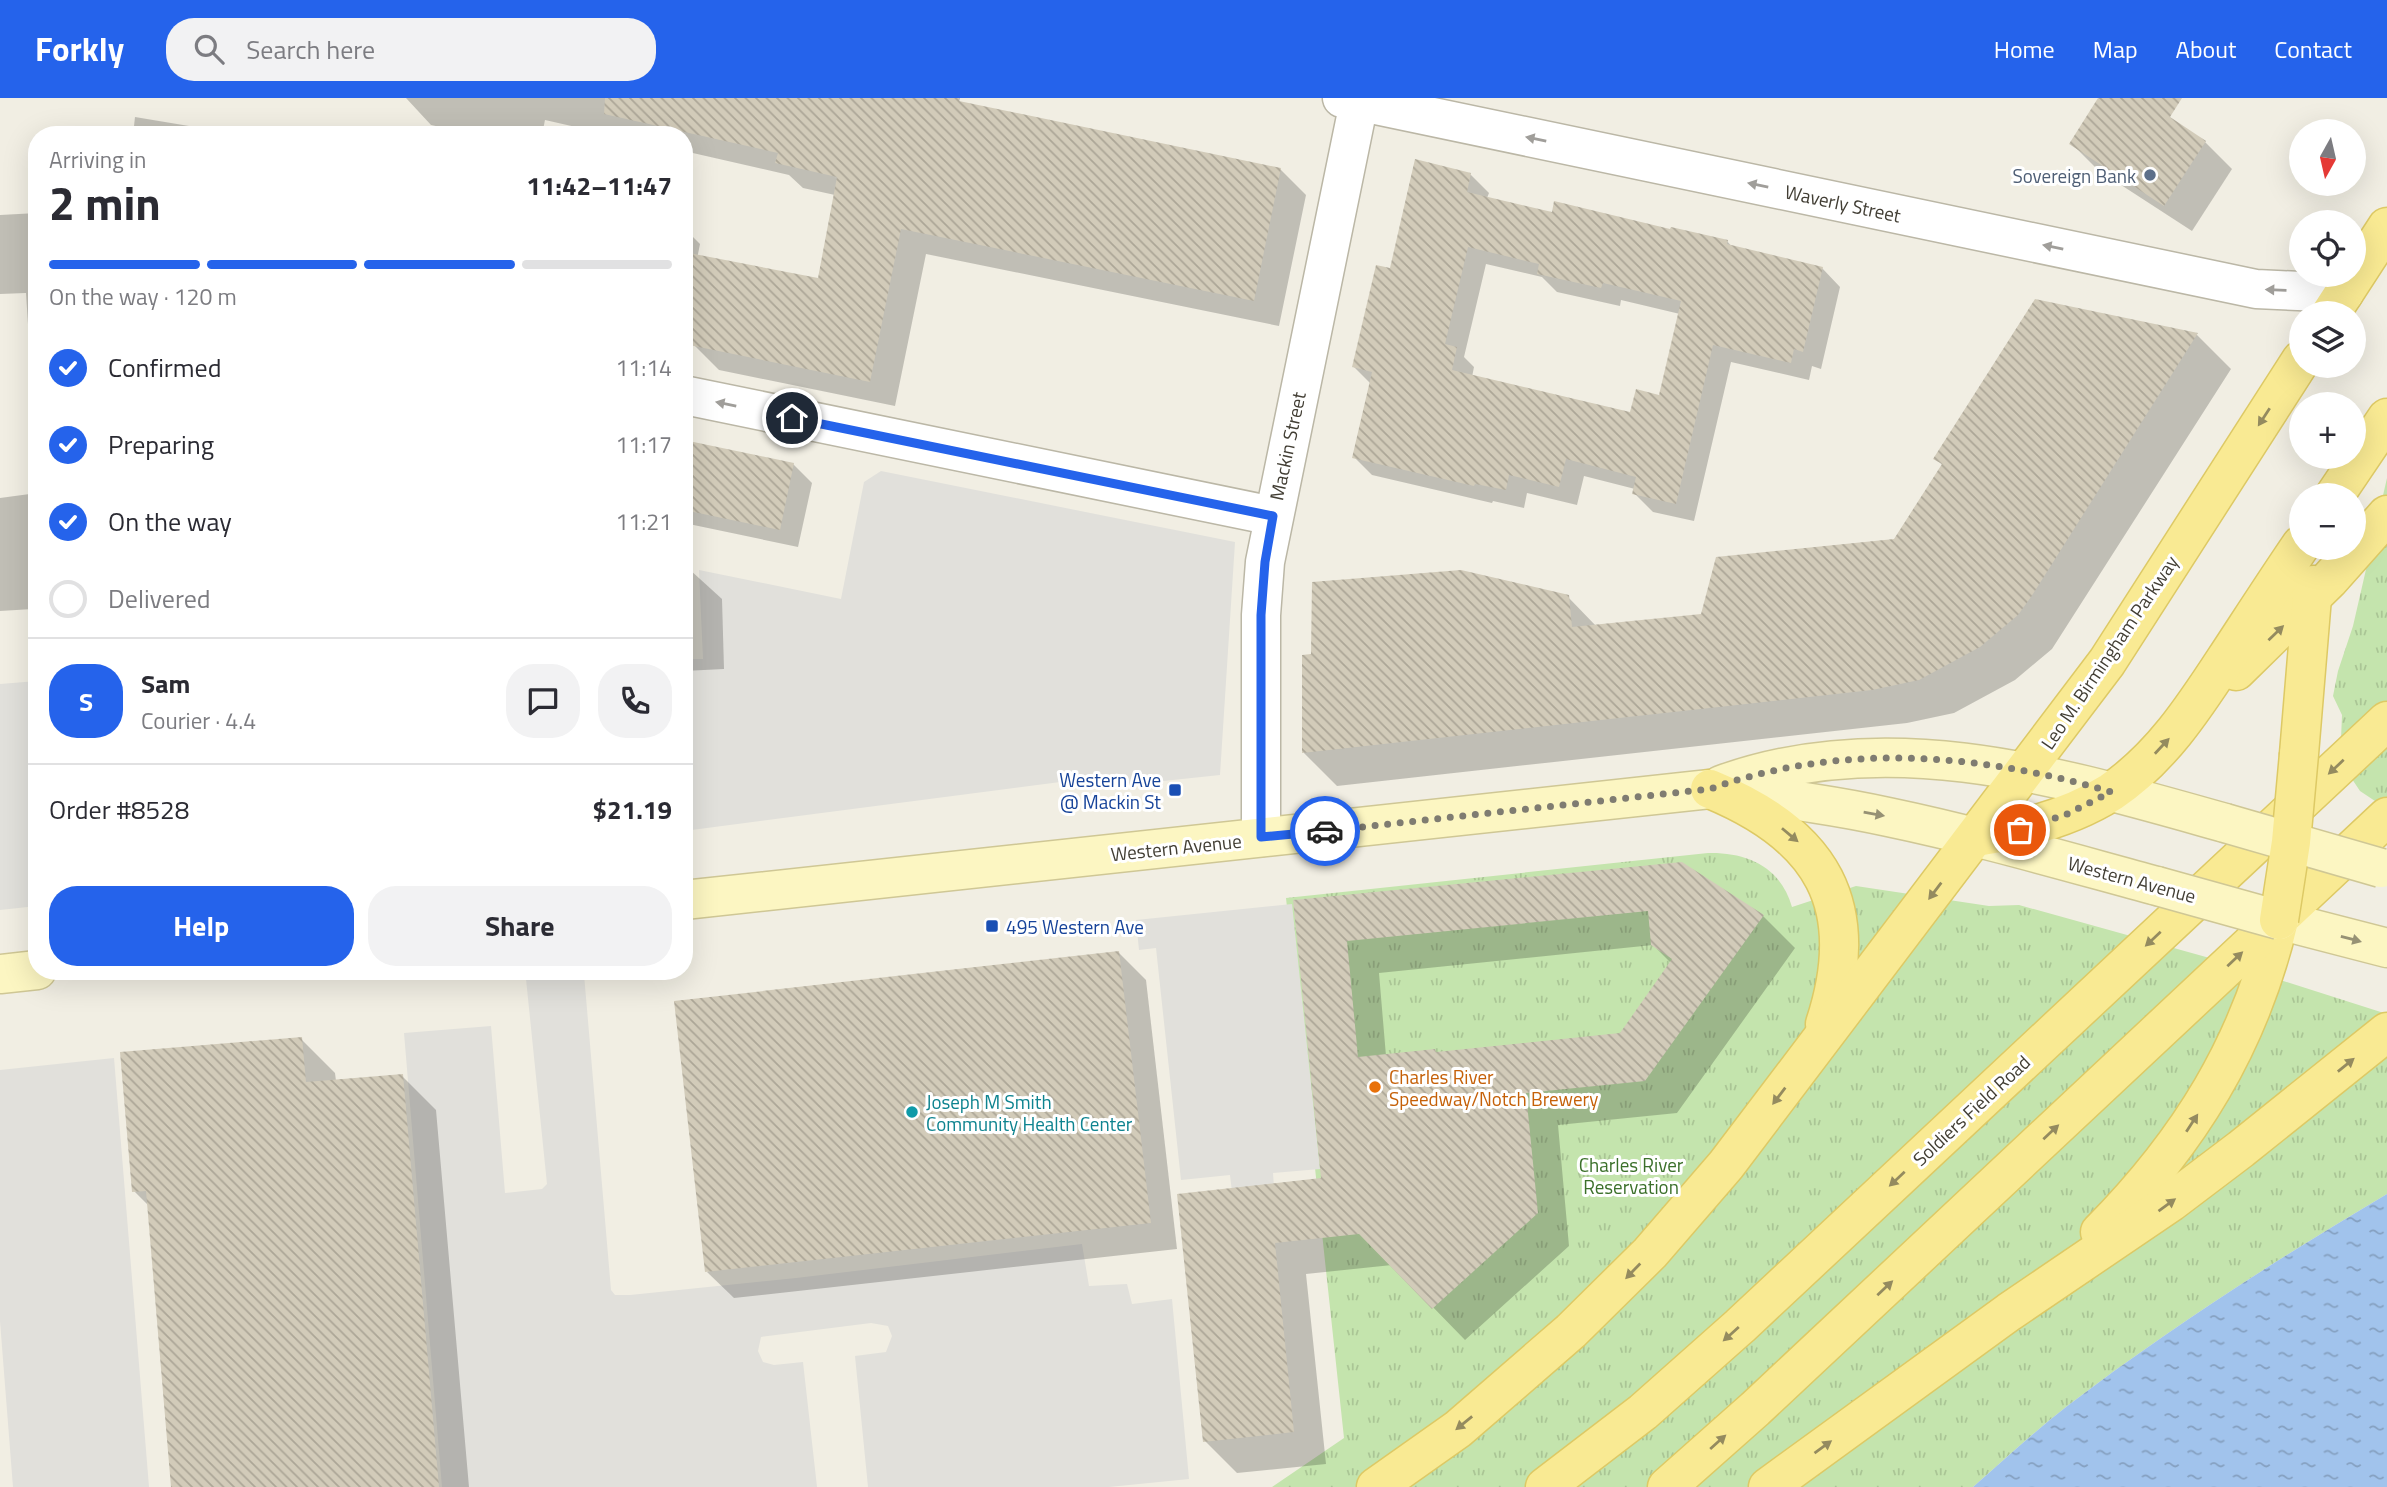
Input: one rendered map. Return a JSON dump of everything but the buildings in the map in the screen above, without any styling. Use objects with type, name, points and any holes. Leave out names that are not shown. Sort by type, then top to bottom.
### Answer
[{"type":"main road","points":[[2339,301],[2387,227]]},
{"type":"main road","name":"Leo M. Birmingham Parkway","points":[[1376,1487],[1458,1429],[1545,1354],[1624,1280],[1726,1165],[2107,662],[2289,378]]},
{"type":"main road","points":[[2343,483],[2387,418]]},
{"type":"main road","points":[[2190,713],[2312,598],[2387,515]]},
{"type":"main road","points":[[1976,837],[2020,830],[2067,814],[2111,792],[2159,750],[2190,713],[2291,560]]},
{"type":"main road","points":[[2009,1312],[2099,1233],[2163,1163],[2193,1121],[2224,1069],[2254,1007],[2279,920],[2291,842],[2315,560]]},
{"type":"main road","name":"Soldiers Field Road","points":[[1545,1487],[1643,1412],[1740,1326],[2387,721]]},
{"type":"main road","name":"Western Avenue","points":[[1710,789],[1745,776],[1805,764],[1898,757],[1965,762],[2026,772],[2111,792],[2384,869]]},
{"type":"main road","points":[[1710,789],[1743,804],[1786,832],[1812,858],[1828,884],[1838,928],[1839,961],[1834,995],[1820,1042]]},
{"type":"main road","name":"Western Avenue","points":[[693,899],[1710,789],[1817,803],[1976,837],[2387,948]]},
{"type":"main road","points":[[1667,1487],[1755,1409],[2387,817]]},
{"type":"main road","points":[[0,974],[28,971]]},
{"type":"main road","points":[[1768,1487],[2009,1312],[2171,1202],[2387,1032]]},
{"type":"street","name":"Waverly Street","points":[[1351,100],[2256,289],[2326,301]]},
{"type":"street","name":"Mackin Street","points":[[1261,837],[1261,615],[1265,562],[1351,100]]},
{"type":"street","points":[[693,397],[1273,516]]},
{"type":"green space","points":[[2387,478],[2387,809],[2360,791],[2348,773],[2341,739],[2342,715],[2333,696],[2353,626]]},
{"type":"green space","name":"Charles River Reservation","points":[[1708,853],[1736,855],[1771,872],[1787,893],[1792,907],[1856,886],[1989,906],[2019,905],[2224,962],[2387,1014],[2387,1194],[2264,1270],[2144,1350],[2054,1417],[1973,1487],[1272,1487],[1344,1438],[1286,898]]},
{"type":"shaded area","points":[[881,471],[1235,542],[1220,775],[1116,786],[1114,775],[693,830],[693,659],[703,659],[699,570],[841,599],[864,482]]},
{"type":"shaded area","points":[[28,682],[28,907],[0,910],[0,684]]},
{"type":"shaded area","points":[[1292,904],[1320,1169],[1273,1173],[1274,1187],[1232,1192],[1230,1175],[1181,1180],[1156,948],[1139,950],[1136,920]]},
{"type":"shaded area","points":[[526,980],[585,980],[611,1290],[615,1295],[796,1278],[1082,1244],[1089,1286],[1127,1284],[1132,1304],[1172,1299],[1189,1479],[1109,1487],[868,1487],[855,1356],[886,1352],[892,1336],[888,1326],[871,1323],[761,1337],[758,1351],[763,1362],[774,1365],[803,1362],[817,1487],[442,1487],[404,1033],[491,1026],[505,1193],[542,1189],[547,1184]]},
{"type":"shaded area","points":[[114,1058],[149,1487],[13,1487],[0,1321],[0,1070]]},
{"type":"water","points":[[2387,1194],[2387,1487],[1973,1487],[2054,1417],[2144,1350],[2264,1270]]},
{"type":"way so far","points":[[1325,831],[1710,789],[1774,769],[1869,758],[1898,757],[1999,766],[2111,792],[2067,814],[2020,830]]},
{"type":"place","name":"Sovereign Bank","points":[[2150,175]]},
{"type":"place","name":"Western Ave @ Mackin St","points":[[1175,790]]},
{"type":"place","name":"495 Western Ave","points":[[992,926]]},
{"type":"place","name":"Charles River Speedway/Notch Brewery","points":[[1375,1087]]},
{"type":"place","name":"Joseph M Smith Community Health Center","points":[[912,1112]]},
{"type":"route","points":[[792,418],[1273,516],[1265,562],[1261,615],[1261,837],[1325,831]]}]
